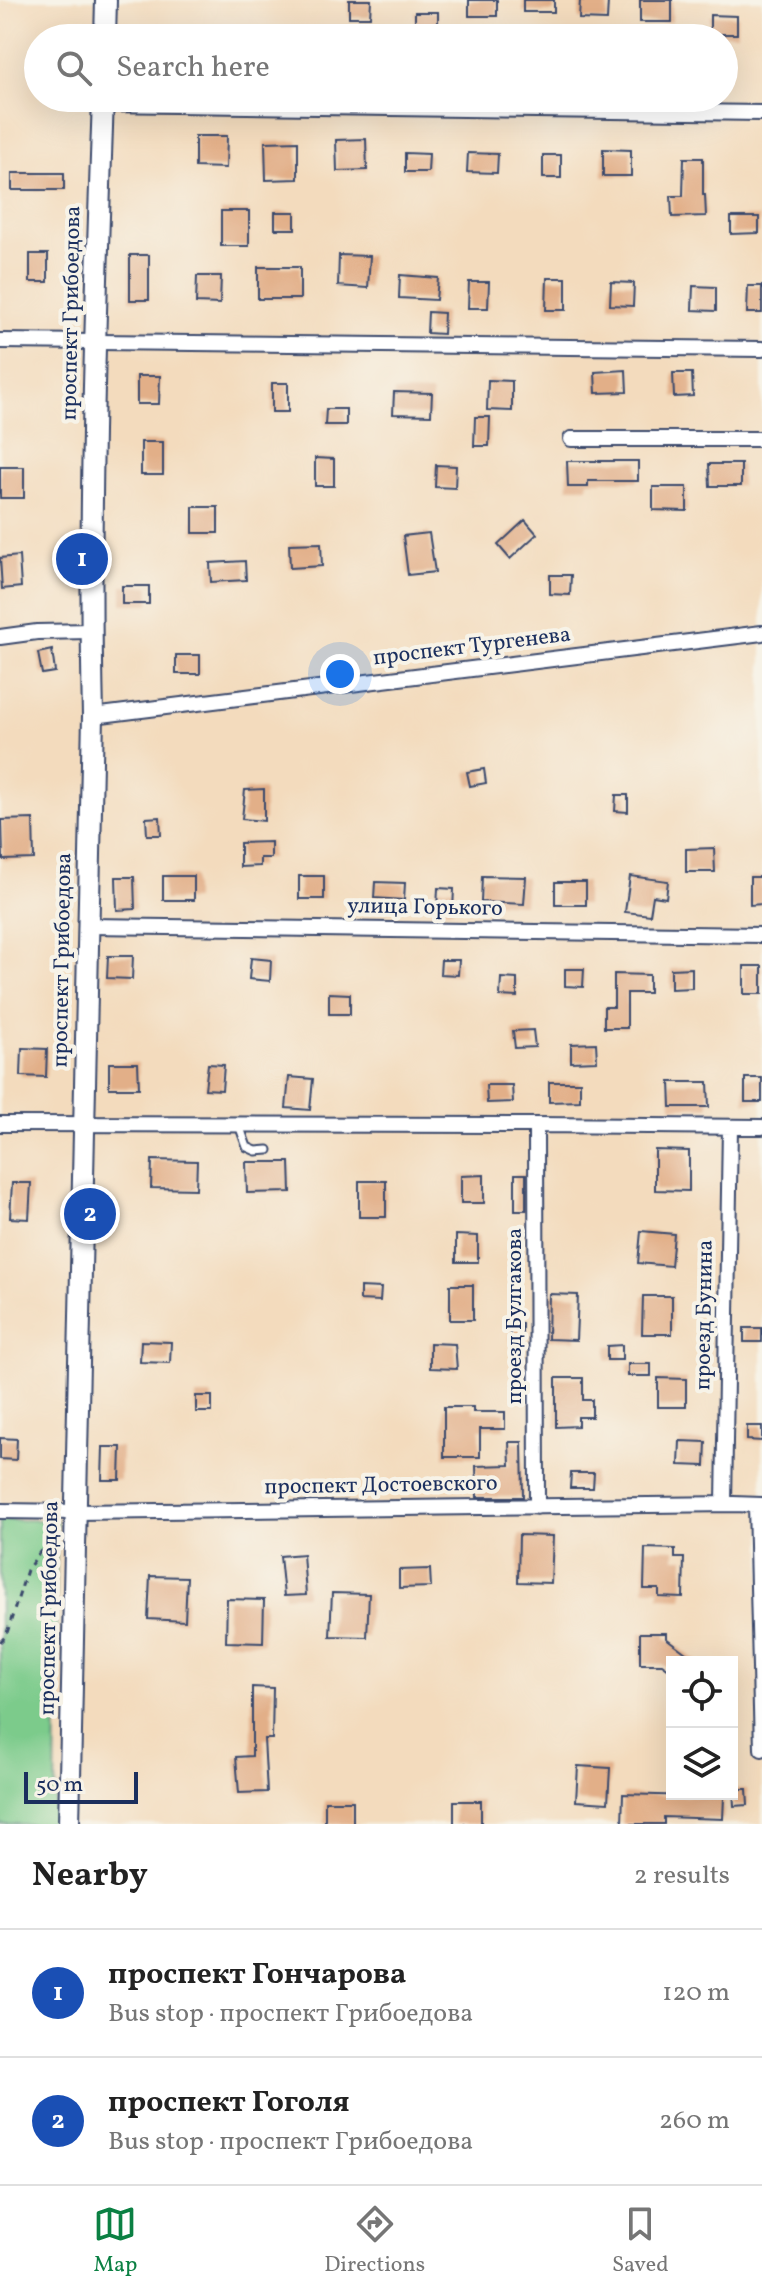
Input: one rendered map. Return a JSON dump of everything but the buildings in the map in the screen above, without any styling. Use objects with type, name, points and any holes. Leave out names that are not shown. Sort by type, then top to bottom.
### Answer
[{"type":"street","points":[[105,24],[106,0]]},
{"type":"street","name":"проспект Грибоедова","points":[[69,1824],[72,1512],[93,716],[94,342],[102,112]]},
{"type":"street","points":[[707,112],[762,113]]},
{"type":"street","points":[[0,341],[762,349]]},
{"type":"street","points":[[571,439],[762,439]]},
{"type":"street","points":[[0,637],[37,632],[91,631]]},
{"type":"street","name":"проспект Тургенева","points":[[93,716],[762,633]]},
{"type":"street","name":"улица Горького","points":[[88,926],[762,935]]},
{"type":"street","points":[[0,1124],[762,1127]]},
{"type":"street","name":"проезд Булгакова","points":[[536,1125],[537,1507]]},
{"type":"street","name":"проезд Бунина","points":[[724,1504],[730,1127]]},
{"type":"street","points":[[759,1505],[762,1749]]},
{"type":"street","name":"проспект Достоевского","points":[[0,1511],[759,1505]]},
{"type":"lane","points":[[239,1125],[247,1147],[256,1151],[268,1150]]},
{"type":"path","points":[[0,1642],[6,1636],[27,1570],[72,1512]]},
{"type":"green space","points":[[0,1520],[57,1520],[55,1824],[0,1824]]},
{"type":"place","name":"проспект Гончарова","points":[[82,559]]},
{"type":"place","name":"проспект Гоголя","points":[[90,1214]]}]
